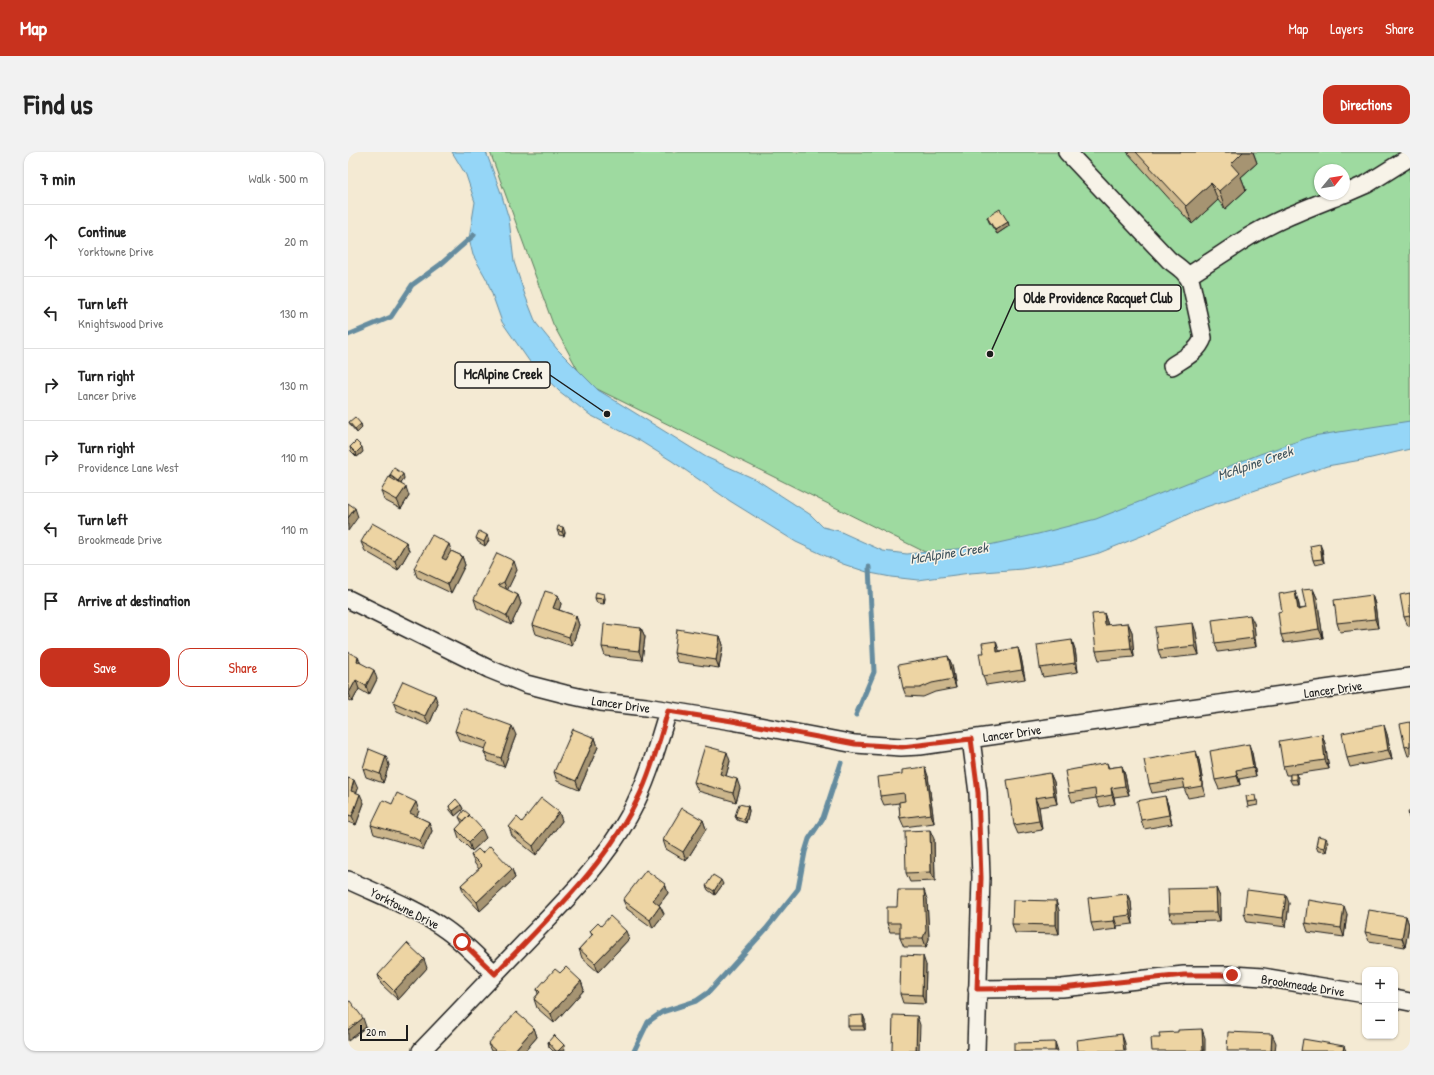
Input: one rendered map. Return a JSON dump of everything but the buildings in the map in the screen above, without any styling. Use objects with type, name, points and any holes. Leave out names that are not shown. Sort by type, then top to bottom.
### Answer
[{"type":"street","points":[[1067,152],[1169,260],[1185,271],[1188,276],[1191,283],[1203,338],[1201,346],[1172,366]]},
{"type":"street","points":[[1350,191],[1367,184],[1410,157]]},
{"type":"street","points":[[1188,276],[1251,236],[1288,217],[1329,200]]},
{"type":"street","name":"Lancer Drive","points":[[348,600],[489,669],[526,684],[601,702],[732,721],[855,744],[902,747],[971,739],[1410,677]]},
{"type":"street","points":[[421,1051],[581,884],[607,851],[629,817],[642,791],[654,758],[668,711]]},
{"type":"street","points":[[971,739],[978,793],[981,878],[976,1051]]},
{"type":"street","name":"Yorktowne Drive","points":[[348,880],[414,910],[443,927],[462,942],[495,974]]},
{"type":"street","name":"Brookmeade Drive","points":[[977,989],[1062,988],[1170,976],[1232,975],[1262,977],[1362,994]]},
{"type":"street","points":[[1398,1000],[1410,1002]]},
{"type":"green space","points":[[490,152],[1410,152],[1410,444],[945,562],[585,383],[553,324]]},
{"type":"water","points":[[452,152],[486,152],[509,219],[514,262],[536,323],[557,349],[598,390],[706,457],[757,480],[811,515],[823,527],[839,531],[883,551],[907,554],[985,546],[1096,519],[1260,454],[1313,436],[1410,421],[1410,449],[1327,466],[1197,510],[1144,535],[1099,553],[1069,561],[1022,569],[970,573],[918,580],[870,573],[843,564],[796,542],[730,501],[640,441],[590,415],[559,391],[532,365],[502,322],[487,280],[473,255],[469,239],[475,202],[466,175]]},
{"type":"waterway","points":[[348,335],[391,317],[412,285],[441,264],[474,235]]},
{"type":"waterway","points":[[856,715],[874,672],[869,567]]},
{"type":"waterway","points":[[634,1051],[648,1022],[662,1012],[696,1001],[709,992],[766,929],[798,889],[809,839],[823,818],[841,763]]},
{"type":"place","name":"Olde Providence Racquet Club","points":[[990,354]]},
{"type":"place","name":"McAlpine Creek","points":[[607,414]]},
{"type":"route","points":[[462,942],[495,974],[581,884],[607,851],[629,817],[642,791],[654,758],[668,711],[732,721],[855,744],[902,747],[971,739],[978,793],[981,878],[977,989],[1062,988],[1184,975],[1232,975]]}]
